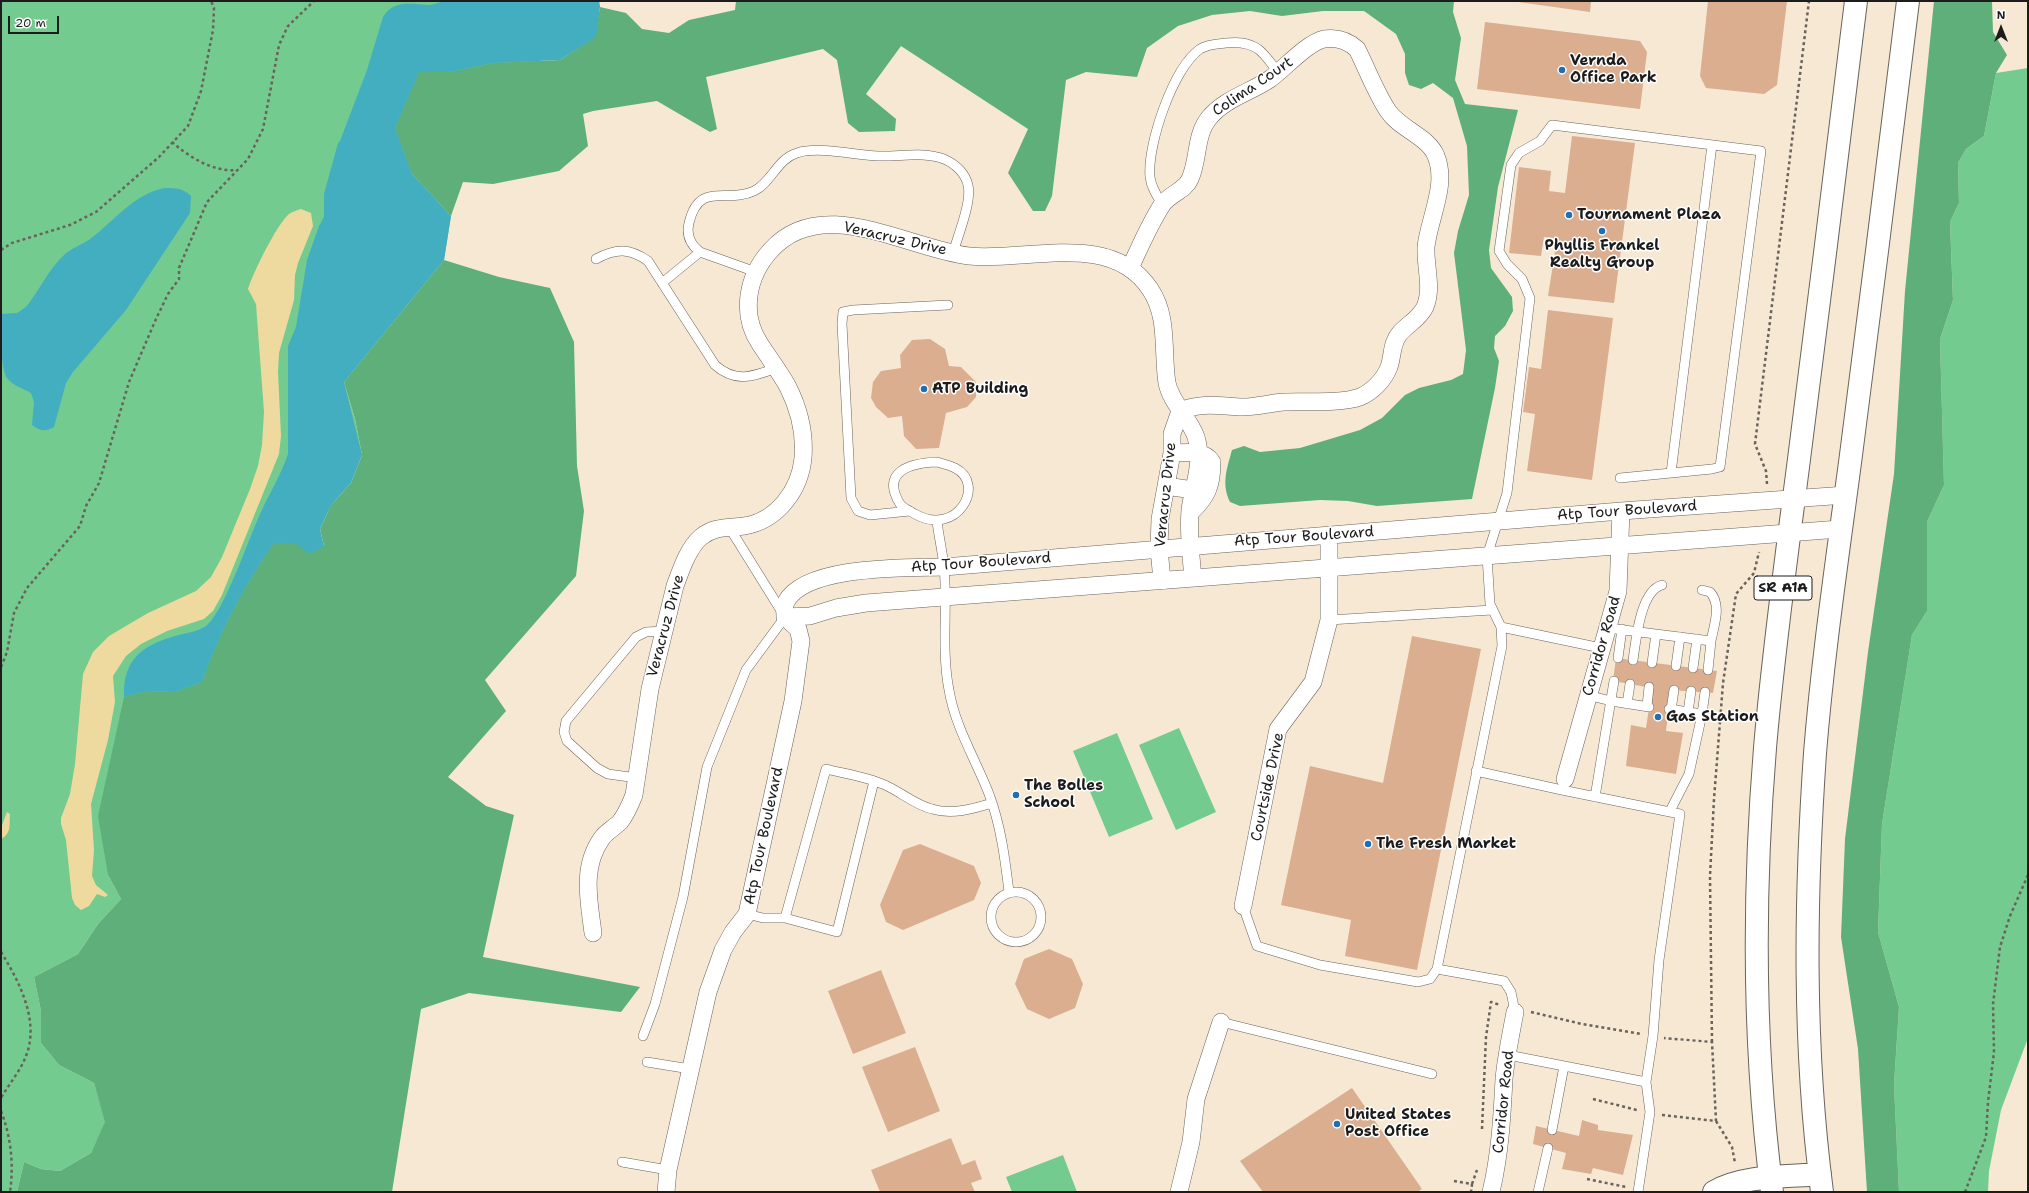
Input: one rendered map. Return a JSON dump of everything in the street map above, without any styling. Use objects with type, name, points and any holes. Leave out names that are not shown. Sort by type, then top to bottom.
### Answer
[{"type":"main road","name":"SR A1A","points":[[1771,1185],[1762,1086],[1758,1007],[1757,931],[1759,850],[1765,748],[1789,532],[1856,1]]},
{"type":"main road","name":"SR A1A","points":[[1821,1183],[1812,1077],[1808,1005],[1807,936],[1815,752],[1840,528],[1846,495],[1908,1]]},
{"type":"main road","points":[[1714,1192],[1737,1182],[1771,1185],[1821,1183]]},
{"type":"street","name":"Colima Court","points":[[1130,268],[1162,204],[1184,188],[1190,179],[1201,130],[1207,119],[1216,110],[1278,72],[1314,44],[1323,40],[1337,38],[1350,42],[1358,49],[1388,111],[1398,122],[1430,145],[1436,154],[1440,166],[1440,183],[1426,248],[1428,288],[1426,302],[1418,318],[1400,334],[1394,343],[1389,368],[1382,379],[1370,391],[1359,397],[1282,402],[1255,406],[1204,405],[1191,407],[1180,412]]},
{"type":"street","name":"Veracruz Drive","points":[[593,933],[588,894],[588,871],[593,853],[602,837],[619,822],[629,809],[634,795],[650,689],[675,586],[691,550],[699,539],[710,531],[729,527],[745,526],[758,522],[773,514],[786,501],[794,490],[801,472],[803,457],[800,419],[794,401],[776,368],[758,341],[750,324],[748,306],[750,289],[756,272],[768,252],[778,242],[790,234],[804,228],[833,224],[878,232],[953,253],[990,258],[1069,252],[1092,255],[1112,260],[1130,268],[1142,278],[1152,292],[1160,308],[1163,324],[1164,354],[1168,387],[1180,412],[1196,436],[1198,472],[1193,490],[1190,513],[1190,546],[1193,578]]},
{"type":"street","name":"Veracruz Drive","points":[[1162,581],[1159,548],[1160,519],[1172,454],[1172,434],[1180,412]]},
{"type":"street","points":[[1172,454],[1198,453],[1209,457],[1212,462],[1210,486],[1202,500],[1190,513]]},
{"type":"street","points":[[1166,486],[1193,490]]},
{"type":"street","name":"Atp Tour Boulevard","points":[[666,1192],[668,1170],[708,992],[723,950],[733,932],[747,914],[793,701],[801,641],[798,629],[785,617],[785,603],[793,593],[807,583],[833,575],[863,570],[944,567],[1159,548],[1622,511],[1846,495]]},
{"type":"street","name":"Corridor Road","points":[[1564,784],[1601,648],[1615,629],[1622,546],[1622,511]]},
{"type":"street","name":"Atp Tour Boulevard","points":[[785,617],[810,616],[836,608],[866,603],[1622,546],[1840,528]]},
{"type":"street","name":"Courtside Drive","points":[[1243,906],[1278,729],[1313,682],[1329,620],[1329,535]]},
{"type":"street","name":"Corridor Road","points":[[1491,1192],[1502,1133],[1504,1078],[1515,1012]]},
{"type":"street","points":[[1179,1192],[1191,1142],[1196,1099],[1221,1022]]},
{"type":"lane","points":[[1162,204],[1154,192],[1150,177],[1150,162],[1161,114],[1170,92],[1192,56],[1201,49],[1212,44],[1235,42],[1247,44],[1262,53],[1278,72]]},
{"type":"lane","points":[[1243,906],[1256,946],[1320,965],[1418,982],[1430,979],[1437,969],[1502,646],[1501,627],[1492,610],[1487,556],[1507,493],[1530,298],[1522,279],[1507,264],[1499,251],[1511,165],[1518,153],[1540,142],[1552,125],[1761,151],[1720,467],[1620,478]]},
{"type":"lane","points":[[1671,473],[1712,145]]},
{"type":"lane","points":[[756,272],[700,252],[694,248],[689,238],[688,226],[691,212],[696,204],[703,198],[712,195],[746,194],[754,191],[765,184],[780,164],[789,156],[814,150],[879,156],[930,156],[944,159],[956,166],[964,174],[968,185],[969,196],[953,253]]},
{"type":"lane","points":[[596,259],[617,251],[629,251],[638,254],[648,261],[715,365],[724,373],[734,377],[745,377],[761,374],[776,368]]},
{"type":"lane","points":[[662,283],[700,252]]},
{"type":"lane","points":[[910,511],[870,515],[858,511],[851,498],[842,324],[843,312],[853,310],[948,305]]},
{"type":"lane","points":[[937,462],[956,468],[966,480],[967,498],[965,504],[953,516],[937,522],[922,518],[910,511],[901,505],[896,495],[894,480],[901,471],[913,464],[937,462]]},
{"type":"lane","points":[[937,522],[944,567],[946,669],[949,692],[957,721],[976,761],[992,803],[1002,841],[1009,892]]},
{"type":"lane","points":[[643,1036],[655,1004],[683,897],[707,767],[746,670],[785,617],[729,527]]},
{"type":"lane","points":[[1633,660],[1637,631],[1648,594],[1655,587],[1662,585]]},
{"type":"lane","points":[[1702,590],[1710,592],[1715,597],[1717,607],[1708,670]]},
{"type":"lane","points":[[1329,620],[1492,610]]},
{"type":"lane","points":[[1501,627],[1601,648]]},
{"type":"lane","points":[[1618,658],[1615,629],[1711,641]]},
{"type":"lane","points":[[637,778],[608,774],[597,768],[567,741],[564,732],[566,721],[636,637],[646,632],[664,631]]},
{"type":"lane","points":[[1652,663],[1656,634]]},
{"type":"lane","points":[[1676,666],[1680,637]]},
{"type":"lane","points":[[1694,668],[1697,639]]},
{"type":"lane","points":[[1595,797],[1614,681]]},
{"type":"lane","points":[[1627,704],[1630,684]]},
{"type":"lane","points":[[1587,695],[1611,701],[1648,707],[1649,687]]},
{"type":"lane","points":[[1674,690],[1670,710],[1702,714]]},
{"type":"lane","points":[[1688,712],[1691,691]]},
{"type":"lane","points":[[1670,811],[1689,774],[1702,714],[1705,692]]},
{"type":"lane","points":[[785,918],[826,769],[874,781],[932,809],[955,811],[970,810],[992,803]]},
{"type":"lane","points":[[1476,770],[1564,784],[1595,797],[1680,814],[1659,960],[1653,1036],[1646,1082],[1650,1112],[1638,1192]]},
{"type":"lane","points":[[747,914],[763,918],[785,918],[837,932],[874,781]]},
{"type":"lane","points":[[1009,892],[1018,892],[1030,896],[1038,905],[1041,913],[1038,930],[1024,941],[1016,942],[1001,938],[995,932],[991,924],[990,916],[994,904],[1002,895],[1009,892]]},
{"type":"lane","points":[[1437,969],[1504,981],[1511,992],[1515,1012]]},
{"type":"lane","points":[[1221,1022],[1432,1074]]},
{"type":"lane","points":[[1508,1055],[1646,1082]]},
{"type":"lane","points":[[647,1062],[690,1069]]},
{"type":"lane","points":[[1552,1130],[1564,1066]]},
{"type":"lane","points":[[1538,1192],[1548,1148]]},
{"type":"lane","points":[[622,1162],[668,1170]]},
{"type":"path","points":[[1,250],[12,243],[64,227],[96,212],[159,157],[188,126],[201,91],[213,30],[214,8],[211,1]]},
{"type":"path","points":[[1,668],[7,652],[14,613],[27,588],[80,526],[86,506],[99,483],[129,382],[168,294],[179,279],[179,268],[208,202],[248,159],[263,129],[279,45],[288,26],[314,1]]},
{"type":"path","points":[[172,142],[196,160],[230,171],[237,170]]},
{"type":"path","points":[[1965,1192],[1986,1137],[1988,1102],[1994,1052],[1994,998],[2000,947],[2010,916],[2028,874]]},
{"type":"path","points":[[1,952],[15,975],[26,1005],[31,1037],[26,1056],[1,1098]]},
{"type":"path","points":[[1637,1117],[1638,1110]]},
{"type":"path","points":[[1,1111],[7,1126],[13,1170],[10,1192]]},
{"type":"path","points":[[1716,1121],[1732,1147],[1737,1182]]},
{"type":"path","points":[[1587,1179],[1627,1187],[1628,1179]]},
{"type":"path","points":[[1454,1181],[1472,1184],[1471,1192]]},
{"type":"green space","points":[[1,1],[599,1],[600,7],[412,174],[451,216],[444,260],[344,382],[355,419],[362,455],[108,875],[121,899],[98,924],[78,954],[34,977],[41,1011],[41,1043],[59,1065],[94,1083],[106,1122],[91,1153],[60,1171],[41,1169],[24,1162],[17,1192],[1,1192]]},
{"type":"green space","points":[[736,1],[1454,1],[1453,12],[1461,38],[1455,80],[1465,104],[1518,110],[1498,187],[1489,250],[1491,268],[1512,297],[1513,311],[1505,326],[1495,336],[1494,348],[1499,361],[1495,388],[1472,499],[1377,506],[1348,501],[1320,500],[1240,506],[1230,502],[1227,495],[1225,482],[1232,450],[1244,446],[1260,452],[1300,448],[1360,430],[1382,418],[1405,395],[1419,388],[1451,380],[1463,374],[1466,350],[1454,253],[1458,231],[1469,195],[1467,146],[1453,98],[1433,83],[1421,89],[1409,85],[1405,73],[1405,54],[1396,34],[1364,11],[1323,11],[1282,16],[1250,11],[1212,15],[1178,26],[1147,48],[1137,77],[1086,72],[1066,80],[1052,196],[1045,211],[1033,211],[1008,173],[1028,129],[901,46],[866,94],[896,119],[895,131],[859,132],[848,123],[837,60],[823,49],[706,77],[717,129],[710,132],[657,101],[593,111],[583,114],[588,146],[559,171],[493,184],[463,182],[451,216],[412,174],[395,128],[419,71],[450,72],[493,63],[560,60],[595,37],[600,7],[626,13],[642,29],[669,33],[689,20],[735,10]]},
{"type":"green space","points":[[1934,1],[1992,1],[1993,32],[2007,55],[1996,73],[1984,136],[1966,149],[1958,163],[1959,203],[1950,222],[1953,300],[1940,339],[1944,485],[1927,522],[1927,611],[1912,635],[1882,824],[1878,932],[1899,1007],[1894,1085],[1899,1192],[1867,1192],[1858,1049],[1841,937],[1845,839],[1868,652],[1894,474],[1905,291]]},
{"type":"green space","points":[[2028,68],[2028,1038],[2001,1110],[1989,1171],[1988,1192],[1899,1192],[1894,1085],[1899,1007],[1878,932],[1882,824],[1912,635],[1927,611],[1927,522],[1944,485],[1940,339],[1953,300],[1950,222],[1959,203],[1958,163],[1966,149],[1984,136],[1996,73]]},
{"type":"green space","points":[[444,260],[499,277],[550,288],[574,342],[577,466],[584,511],[576,576],[485,680],[506,711],[448,777],[486,806],[514,815],[483,957],[640,987],[621,1012],[469,993],[421,1009],[392,1192],[17,1192],[24,1162],[41,1169],[60,1171],[91,1153],[105,1122],[94,1083],[59,1065],[41,1043],[41,1011],[34,977],[78,954],[98,924],[121,899],[108,875],[98,816],[124,697],[147,691],[175,692],[202,682],[216,646],[233,610],[252,576],[274,543],[296,543],[324,546],[320,529],[331,505],[351,483],[362,455],[355,419],[344,382]]},
{"type":"green space","points":[[1179,728],[1216,812],[1176,830],[1139,745]]},
{"type":"green space","points":[[1117,733],[1153,819],[1109,837],[1073,751]]},
{"type":"green space","points":[[1063,1155],[1077,1192],[1012,1192],[1006,1177]]},
{"type":"sand","points":[[301,209],[311,213],[313,226],[298,263],[295,275],[294,300],[279,353],[278,372],[281,436],[279,454],[222,595],[213,611],[204,619],[167,631],[141,644],[126,656],[113,676],[115,702],[108,740],[91,804],[94,850],[92,876],[96,885],[108,895],[105,897],[97,894],[89,906],[81,910],[75,905],[72,898],[66,840],[61,824],[61,818],[70,794],[75,764],[83,674],[93,652],[109,636],[148,613],[196,591],[211,577],[222,557],[250,489],[258,466],[262,445],[264,412],[256,304],[248,289],[260,261],[278,228],[289,214]]},
{"type":"sand","points":[[7,812],[10,814],[9,828],[5,837],[1,839],[1,828]]},
{"type":"water","points":[[443,1],[599,1],[600,7],[596,37],[560,60],[493,63],[450,72],[419,72],[395,128],[412,174],[451,216],[444,260],[344,382],[362,455],[351,483],[331,505],[320,529],[324,546],[309,554],[295,543],[274,543],[252,576],[233,610],[216,646],[202,682],[175,692],[147,691],[124,697],[124,684],[130,665],[143,650],[163,640],[195,631],[206,626],[221,606],[261,512],[288,454],[288,346],[296,327],[307,260],[319,226],[324,217],[324,194],[338,143],[367,70],[383,17],[397,5],[429,5]]},
{"type":"water","points":[[165,188],[179,189],[185,191],[191,196],[190,213],[126,310],[73,372],[66,383],[54,427],[48,430],[38,429],[32,425],[34,402],[31,393],[12,383],[7,378],[5,373],[1,348],[1,314],[17,313],[26,307],[53,267],[67,253],[90,239],[134,202],[154,191]]},
{"type":"building","name":"Vernda Office Park","points":[[1511,1],[1591,1],[1590,12]]},
{"type":"building","name":"Vernda Office Park","points":[[1708,1],[1787,1],[1777,85],[1764,94],[1706,88],[1700,76]]},
{"type":"building","name":"Vernda Office Park","points":[[1485,22],[1640,41],[1647,52],[1640,109],[1477,89]]},
{"type":"building","name":"Tournament Plaza","points":[[1572,136],[1635,143],[1614,303],[1548,296],[1557,239],[1544,237],[1541,256],[1509,253],[1519,167],[1551,171],[1549,191],[1565,193]]},
{"type":"building","points":[[1548,310],[1613,318],[1592,480],[1527,471],[1535,414],[1523,412],[1529,367],[1541,369]]},
{"type":"building","name":"ATP Building","points":[[930,339],[945,349],[949,366],[961,367],[976,382],[976,397],[967,407],[946,413],[939,448],[916,449],[904,436],[902,416],[888,418],[876,407],[871,398],[873,382],[881,371],[901,368],[900,355],[912,340]]},
{"type":"building","name":"The Fresh Market","points":[[1412,636],[1481,649],[1417,970],[1345,956],[1351,920],[1281,905],[1310,766],[1383,783]]},
{"type":"building","name":"Gas Station","points":[[1616,658],[1717,671],[1713,693],[1671,690],[1666,731],[1683,733],[1676,774],[1626,766],[1631,725],[1646,728],[1652,688],[1613,681]]},
{"type":"building","points":[[920,844],[974,866],[981,883],[974,900],[903,930],[886,922],[880,905],[903,850]]},
{"type":"building","points":[[1049,949],[1072,959],[1083,984],[1075,1008],[1049,1019],[1027,1009],[1015,984],[1024,959]]},
{"type":"building","points":[[881,970],[906,1033],[853,1054],[828,991]]},
{"type":"building","points":[[915,1047],[940,1111],[888,1132],[862,1067]]},
{"type":"building","name":"United States Post Office","points":[[1352,1088],[1422,1189],[1417,1192],[1263,1192],[1240,1161]]},
{"type":"building","points":[[1582,1120],[1598,1125],[1598,1130],[1633,1135],[1623,1175],[1593,1168],[1591,1174],[1562,1169],[1566,1153],[1533,1144],[1536,1126],[1579,1136]]},
{"type":"building","points":[[951,1138],[962,1165],[975,1160],[982,1179],[971,1183],[975,1192],[880,1192],[871,1170]]},
{"type":"place","name":"Vernda Office Park","points":[[1562,70]]},
{"type":"place","name":"Tournament Plaza","points":[[1569,215]]},
{"type":"place","name":"Phyllis Frankel Realty Group","points":[[1602,231]]},
{"type":"place","name":"ATP Building","points":[[924,389]]},
{"type":"place","name":"Gas Station","points":[[1658,717]]},
{"type":"place","name":"The Bolles School","points":[[1016,795]]},
{"type":"place","name":"The Fresh Market","points":[[1368,844]]},
{"type":"place","name":"United States Post Office","points":[[1337,1124]]}]
